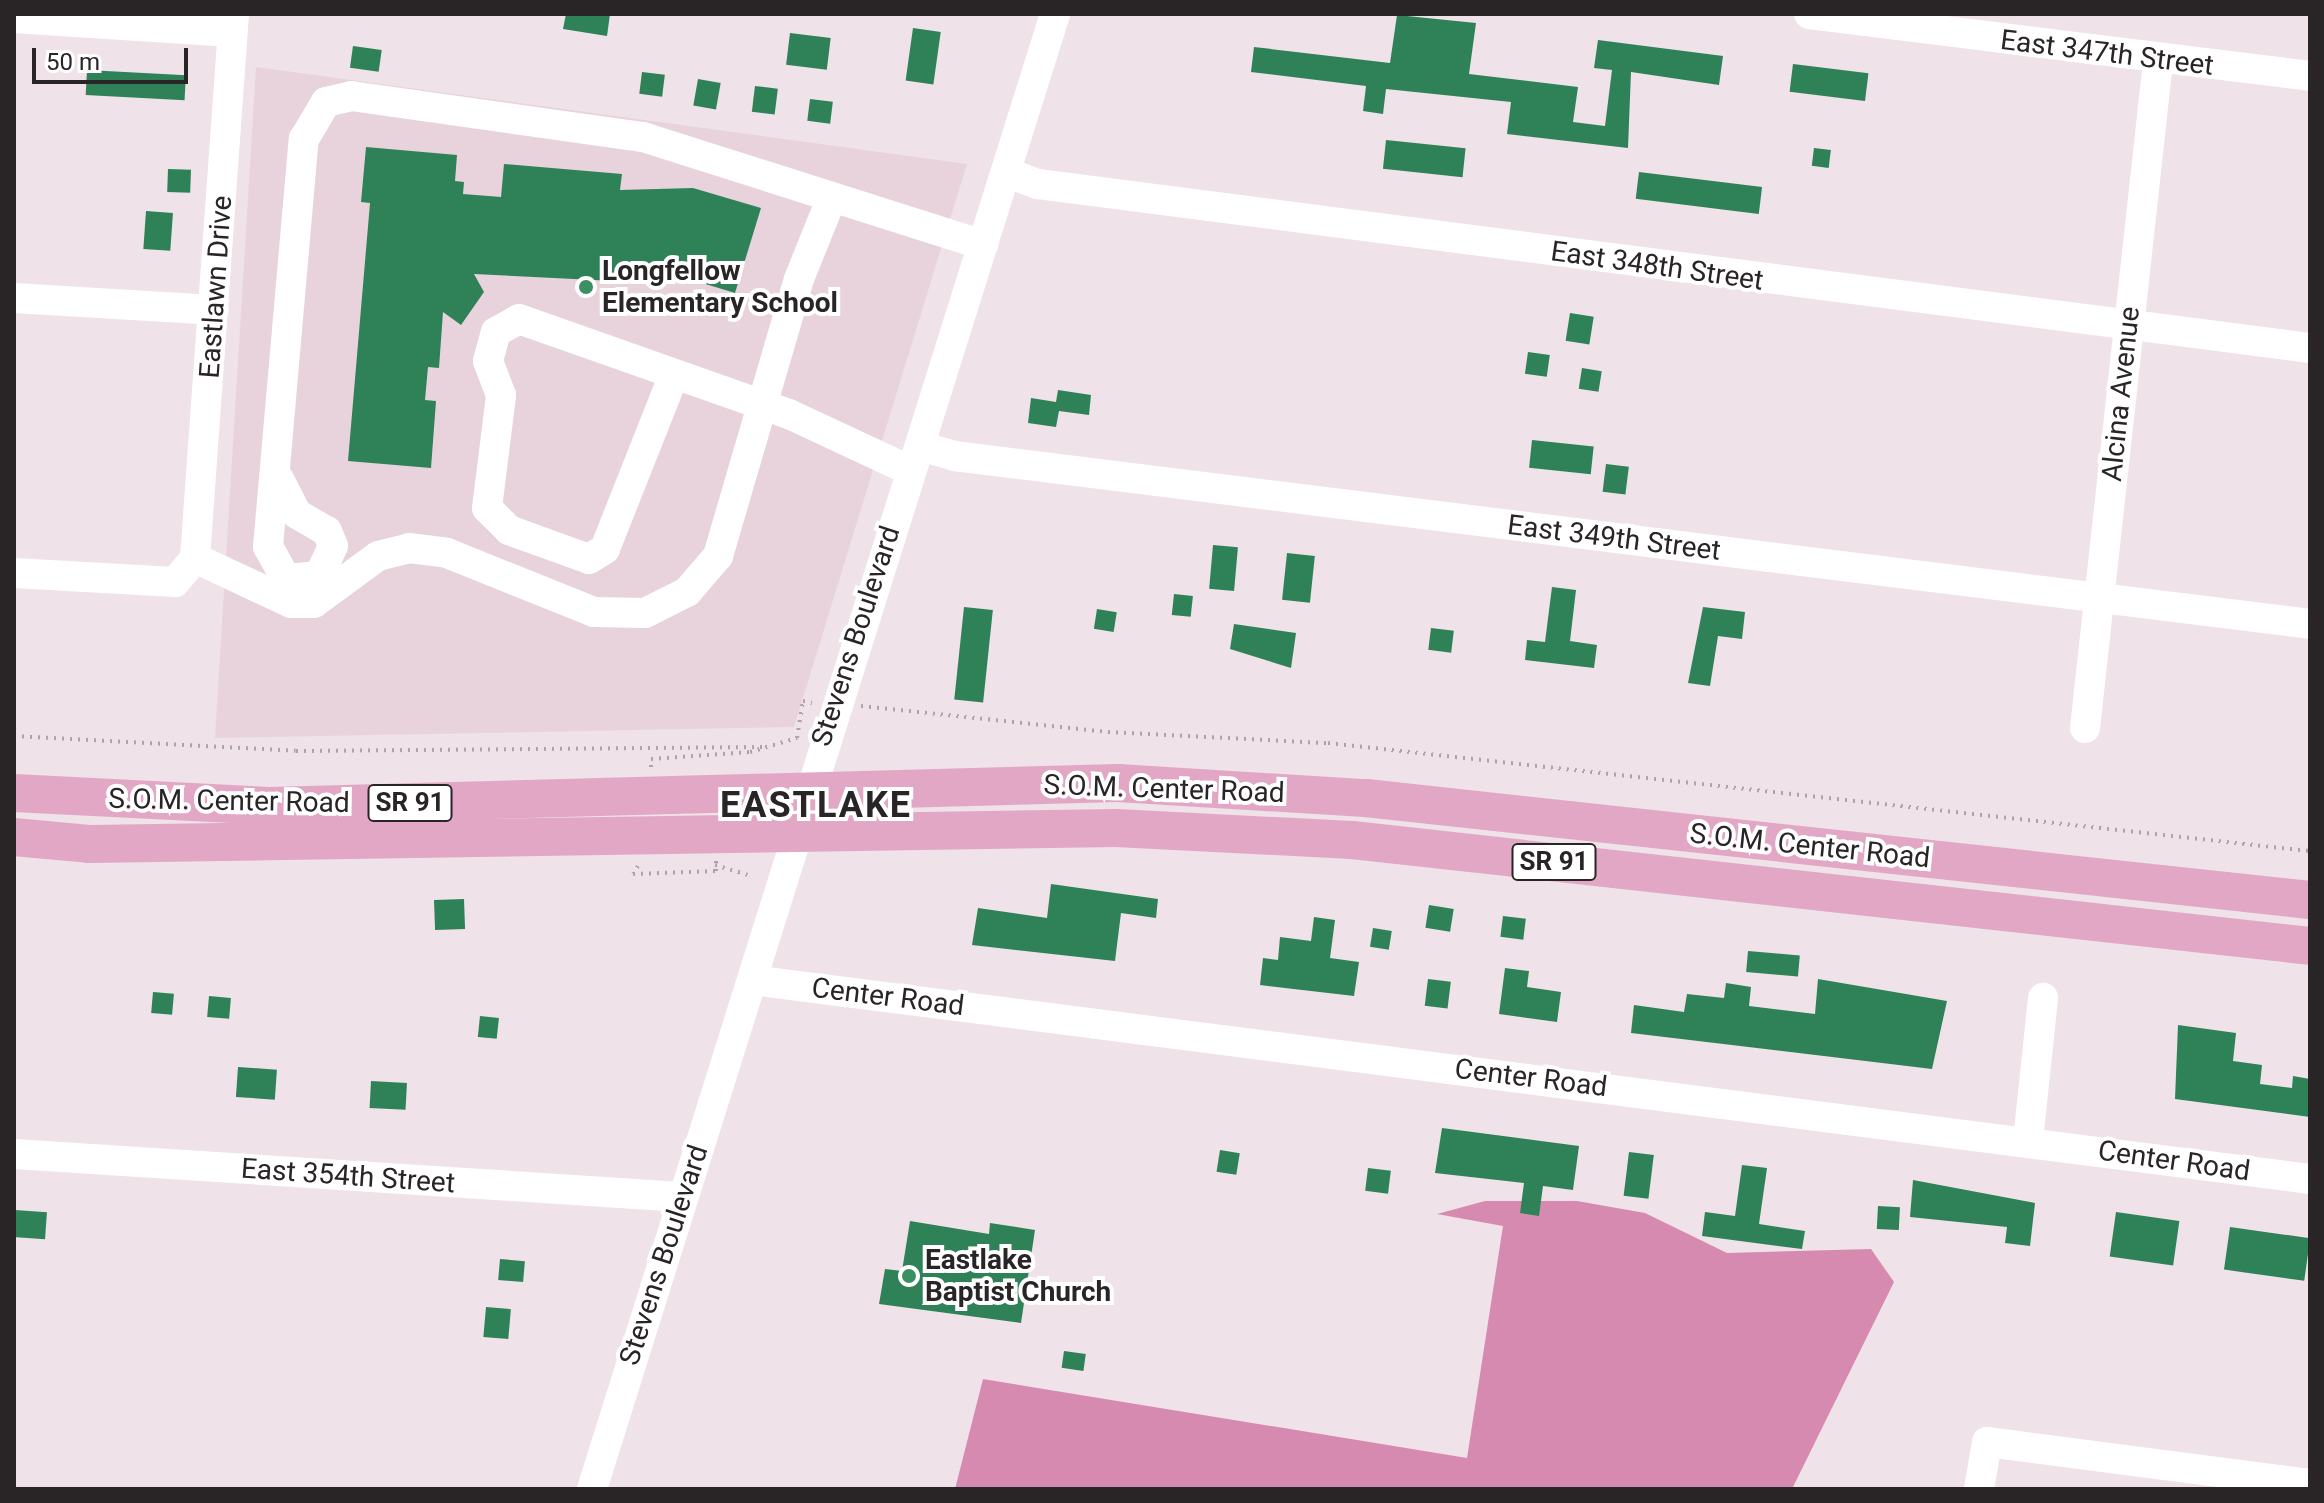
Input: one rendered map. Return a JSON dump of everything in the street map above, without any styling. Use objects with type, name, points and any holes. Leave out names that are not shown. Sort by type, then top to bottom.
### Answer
[{"type":"main road","name":"S.O.M. Center Road","points":[[14,793],[269,806],[1118,783],[1366,798],[2310,900]]},
{"type":"main road","name":"S.O.M. Center Road","points":[[14,837],[89,844],[1116,828],[1352,840],[2310,946]]},
{"type":"street","name":"Stevens Boulevard","points":[[592,1489],[752,980],[806,790],[916,458],[1055,14]]},
{"type":"street","name":"East 347th Street","points":[[1809,14],[2158,61],[2310,76]]},
{"type":"street","points":[[14,18],[233,23]]},
{"type":"street","name":"Eastlawn Drive","points":[[195,558],[233,23]]},
{"type":"street","name":"Alcina Avenue","points":[[2085,728],[2158,61]]},
{"type":"street","points":[[279,479],[304,139],[326,102],[351,96],[643,137],[830,202],[983,245]]},
{"type":"street","name":"East 348th Street","points":[[1006,172],[1038,184],[2128,329],[2310,348]]},
{"type":"street","points":[[14,573],[175,582],[195,558],[259,593],[314,603],[378,556],[409,548],[447,553],[594,612],[645,613],[687,592],[718,556],[813,235],[830,202]]},
{"type":"street","points":[[14,298],[214,310]]},
{"type":"street","name":"East 349th Street","points":[[673,377],[605,549],[589,559],[509,530],[487,508],[501,395],[488,361],[496,332],[519,319],[553,325],[673,377],[916,458],[954,456],[2310,624]]},
{"type":"street","name":"Center Road","points":[[752,980],[2310,1179]]},
{"type":"street","points":[[2028,1141],[2043,998]]},
{"type":"street","name":"East 354th Street","points":[[14,1154],[682,1197]]},
{"type":"street","points":[[1979,1489],[1987,1442],[2310,1484]]},
{"type":"path","points":[[713,763],[648,764],[765,747],[797,738],[803,701]]},
{"type":"path","points":[[851,706],[1108,732],[1328,743],[2310,851]]},
{"type":"path","points":[[14,736],[296,751],[746,742],[765,747]]},
{"type":"path","points":[[716,871],[635,875],[631,869],[716,865],[748,875]]},
{"type":"shaded area","name":"Longfellow Elementary School","points":[[256,67],[967,164],[794,727],[215,738]]},
{"type":"shaded area","points":[[1485,1201],[1577,1201],[1645,1213],[1727,1253],[1871,1249],[1894,1282],[1792,1489],[955,1489],[983,1379],[1467,1458],[1503,1226],[1437,1214]]},
{"type":"building","points":[[566,14],[610,14],[607,36],[563,29]]},
{"type":"building","points":[[1397,15],[1476,23],[1469,74],[1578,87],[1573,122],[1605,126],[1612,70],[1594,68],[1598,40],[1723,56],[1719,85],[1631,72],[1628,148],[1507,134],[1511,102],[1386,89],[1383,114],[1363,111],[1366,86],[1251,72],[1254,47],[1390,63]]},
{"type":"building","points":[[913,28],[941,32],[933,84],[906,80]]},
{"type":"building","points":[[790,33],[831,38],[827,70],[786,65]]},
{"type":"building","points":[[353,46],[382,50],[379,72],[350,68]]},
{"type":"building","points":[[1793,64],[1868,73],[1865,101],[1790,92]]},
{"type":"building","points":[[87,70],[186,75],[185,100],[86,95]]},
{"type":"building","points":[[642,72],[665,75],[662,97],[639,94]]},
{"type":"building","points":[[698,79],[721,83],[716,110],[693,106]]},
{"type":"building","points":[[755,86],[778,89],[775,115],[752,112]]},
{"type":"building","points":[[810,99],[833,102],[830,124],[807,121]]},
{"type":"building","points":[[1386,140],[1466,148],[1463,177],[1383,169]]},
{"type":"building","points":[[366,147],[457,155],[455,181],[464,182],[463,194],[501,197],[504,164],[622,174],[620,190],[693,188],[761,208],[735,293],[656,269],[655,283],[474,274],[484,292],[461,325],[443,312],[439,368],[428,367],[425,400],[436,401],[431,468],[348,461],[370,203],[361,202]]},
{"type":"building","points":[[1814,148],[1831,150],[1829,168],[1812,166]]},
{"type":"building","points":[[168,169],[191,170],[190,193],[167,192]]},
{"type":"building","points":[[1639,172],[1762,187],[1759,214],[1636,199]]},
{"type":"building","points":[[146,211],[173,213],[170,251],[143,249]]},
{"type":"building","points":[[1570,313],[1594,317],[1589,344],[1566,341]]},
{"type":"building","points":[[1528,352],[1550,355],[1547,377],[1525,374]]},
{"type":"building","points":[[1582,368],[1602,371],[1598,392],[1579,389]]},
{"type":"building","points":[[1058,390],[1091,395],[1089,415],[1059,411],[1056,427],[1028,423],[1031,398],[1056,402]]},
{"type":"building","points":[[1532,440],[1594,446],[1591,474],[1529,468]]},
{"type":"building","points":[[1606,464],[1629,467],[1625,495],[1603,492]]},
{"type":"building","points":[[1213,545],[1238,547],[1234,591],[1209,589]]},
{"type":"building","points":[[1287,553],[1315,556],[1310,603],[1282,600]]},
{"type":"building","points":[[1552,587],[1576,590],[1570,641],[1597,645],[1594,668],[1525,660],[1527,640],[1545,642]]},
{"type":"building","points":[[1174,594],[1193,596],[1191,617],[1172,615]]},
{"type":"building","points":[[964,607],[993,610],[983,703],[954,699]]},
{"type":"building","points":[[1703,607],[1745,612],[1742,639],[1718,636],[1710,686],[1688,683]]},
{"type":"building","points":[[1097,609],[1117,612],[1114,632],[1094,629]]},
{"type":"building","points":[[1234,624],[1296,633],[1291,668],[1230,649]]},
{"type":"building","points":[[1431,628],[1454,631],[1451,653],[1428,650]]},
{"type":"building","points":[[1051,884],[1158,899],[1156,918],[1121,913],[1115,961],[972,945],[978,908],[1047,918]]},
{"type":"building","points":[[464,899],[465,929],[435,930],[434,900]]},
{"type":"building","points":[[1429,905],[1454,909],[1450,932],[1425,928]]},
{"type":"building","points":[[1503,916],[1526,919],[1523,940],[1500,937]]},
{"type":"building","points":[[1314,917],[1335,920],[1330,958],[1359,962],[1354,996],[1260,985],[1263,958],[1278,960],[1280,937],[1311,941]]},
{"type":"building","points":[[1373,928],[1392,931],[1389,950],[1370,947]]},
{"type":"building","points":[[1748,951],[1800,956],[1798,976],[1746,972]]},
{"type":"building","points":[[1505,968],[1529,971],[1527,987],[1561,992],[1557,1022],[1499,1014]]},
{"type":"building","points":[[1428,979],[1451,982],[1448,1009],[1425,1006]]},
{"type":"building","points":[[1818,979],[1947,1001],[1932,1069],[1631,1033],[1634,1005],[1684,1012],[1687,994],[1724,998],[1726,983],[1751,987],[1749,1006],[1815,1014]]},
{"type":"building","points":[[153,992],[174,994],[172,1015],[151,1013]]},
{"type":"building","points":[[209,996],[231,998],[229,1019],[207,1017]]},
{"type":"building","points":[[480,1016],[499,1018],[497,1039],[478,1037]]},
{"type":"building","points":[[2178,1025],[2236,1033],[2233,1061],[2262,1065],[2260,1084],[2292,1088],[2293,1076],[2310,1079],[2310,1117],[2175,1099]]},
{"type":"building","points":[[238,1067],[277,1070],[275,1100],[236,1097]]},
{"type":"building","points":[[371,1081],[407,1083],[406,1110],[370,1108]]},
{"type":"building","points":[[1442,1128],[1579,1146],[1573,1190],[1543,1186],[1539,1216],[1520,1213],[1524,1183],[1435,1173]]},
{"type":"building","points":[[1220,1150],[1240,1153],[1236,1175],[1217,1172]]},
{"type":"building","points":[[1629,1152],[1654,1155],[1648,1199],[1624,1196]]},
{"type":"building","points":[[1742,1165],[1767,1168],[1759,1224],[1805,1231],[1802,1249],[1702,1236],[1705,1212],[1735,1216]]},
{"type":"building","points":[[1368,1168],[1391,1171],[1388,1194],[1365,1191]]},
{"type":"building","points":[[1913,1180],[2035,1203],[2030,1246],[2005,1243],[2007,1227],[1910,1217]]},
{"type":"building","points":[[1878,1206],[1900,1207],[1899,1230],[1877,1229]]},
{"type":"building","points":[[15,1210],[47,1212],[45,1239],[14,1237]]},
{"type":"building","points":[[2116,1212],[2179,1221],[2173,1265],[2110,1257]]},
{"type":"building","name":"Eastlake Baptist Church","points":[[910,1221],[989,1234],[990,1223],[1035,1230],[1021,1323],[879,1304],[885,1269],[902,1271]]},
{"type":"building","points":[[2230,1227],[2310,1238],[2304,1281],[2224,1270]]},
{"type":"building","points":[[500,1259],[525,1261],[523,1282],[498,1280]]},
{"type":"building","points":[[486,1307],[511,1309],[508,1339],[483,1337]]},
{"type":"building","points":[[1064,1351],[1086,1354],[1083,1371],[1062,1368]]},
{"type":"place","name":"Longfellow Elementary School","points":[[586,287]]},
{"type":"place","name":"Eastlake Baptist Church","points":[[909,1276]]},
{"type":"district","name":"EASTLAKE","points":[[816,806]]}]
